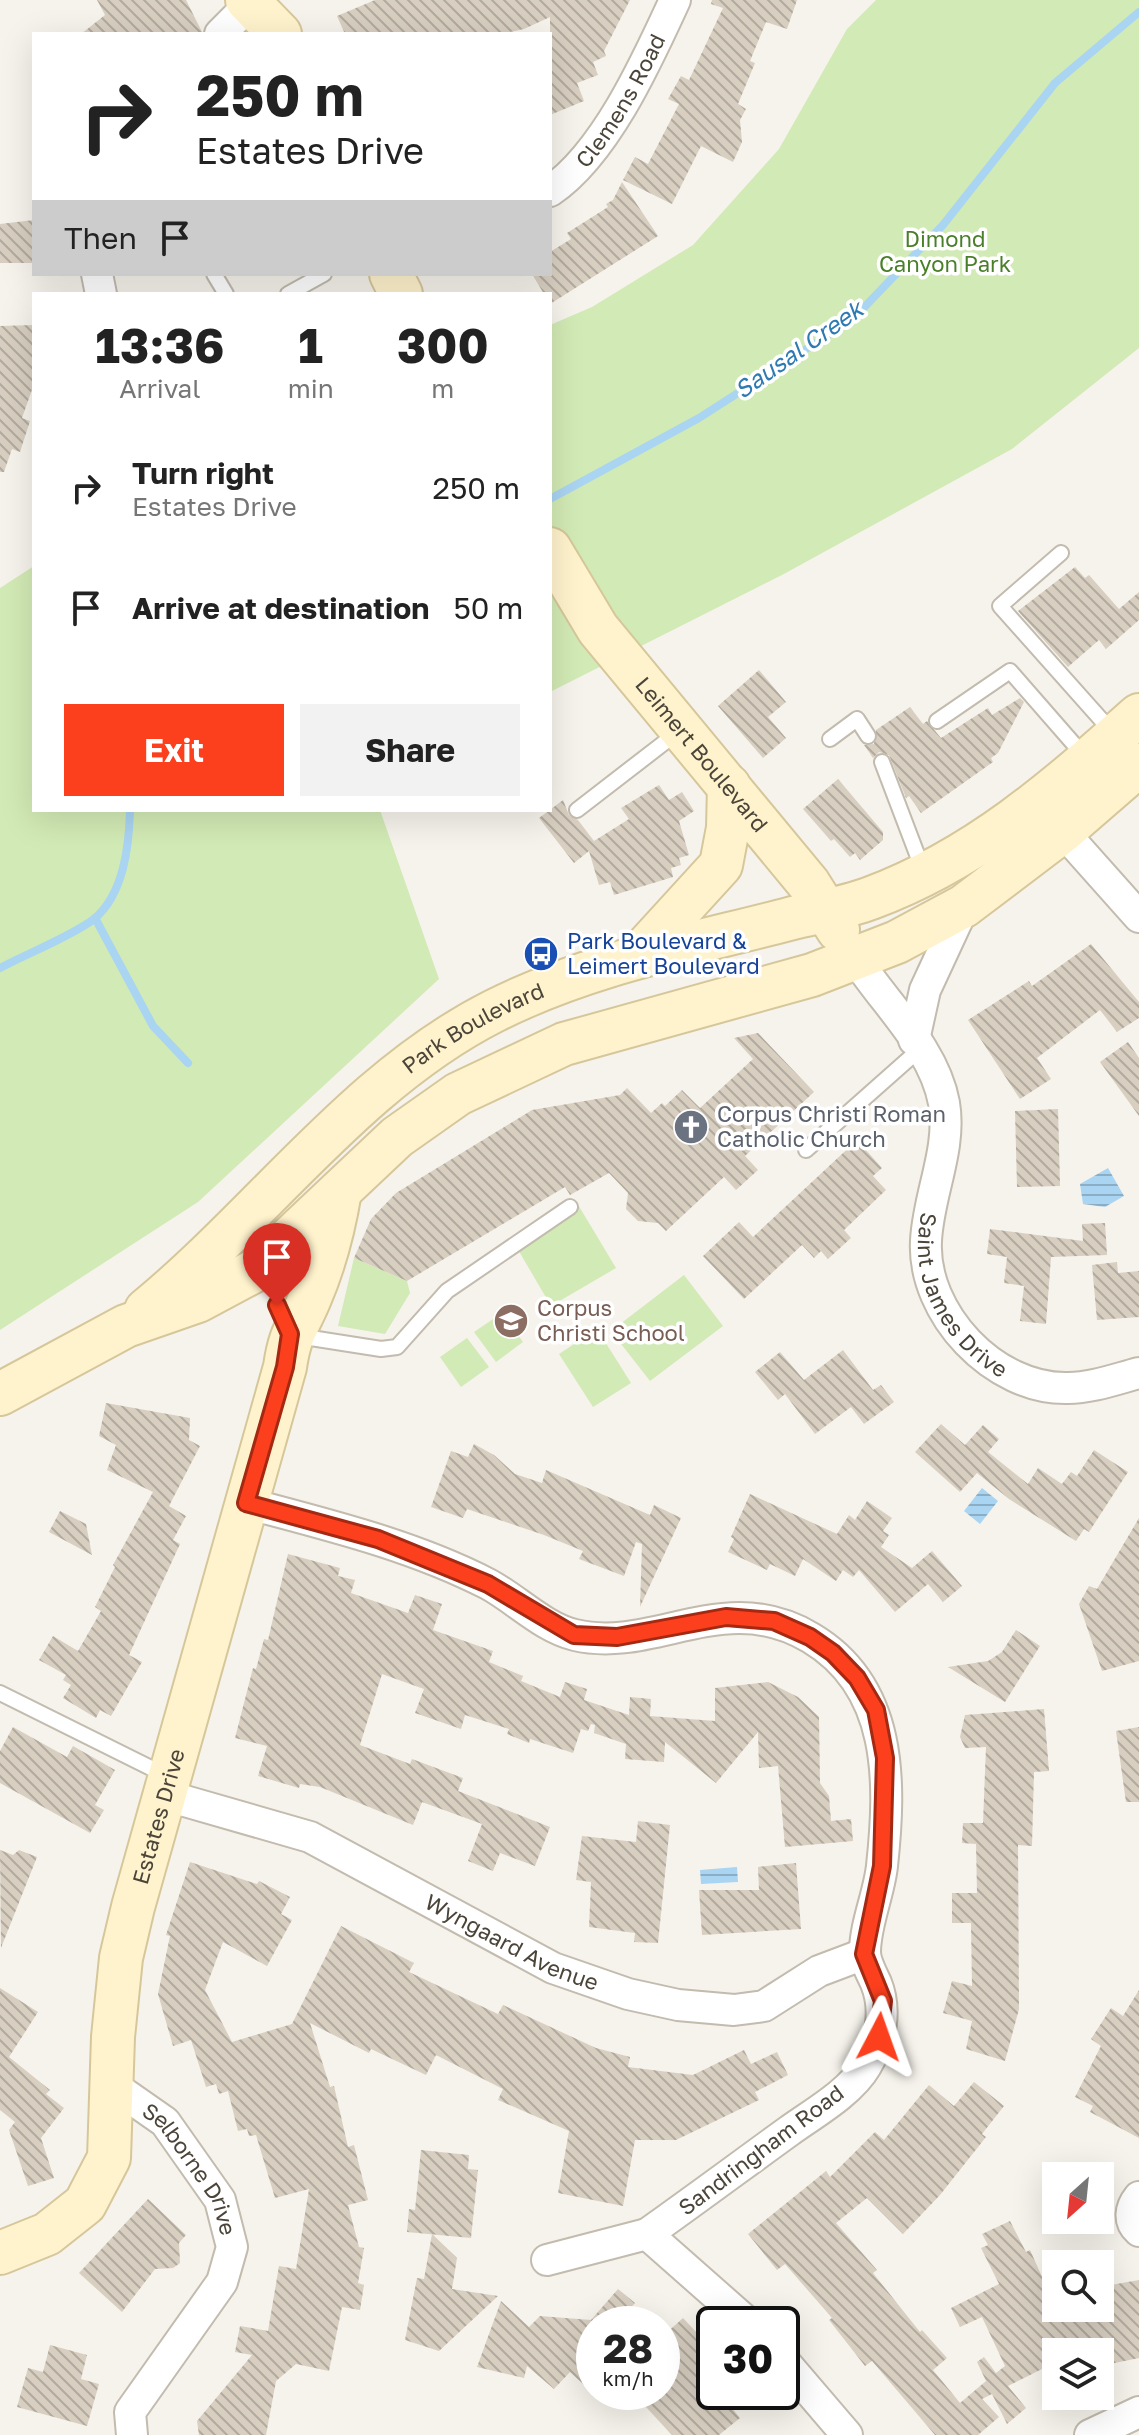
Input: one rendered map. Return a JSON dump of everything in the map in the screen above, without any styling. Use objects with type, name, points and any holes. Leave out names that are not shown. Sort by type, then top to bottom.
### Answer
[{"type":"main road","points":[[250,0],[278,32]]},
{"type":"main road","name":"Leimert Boulevard","points":[[552,552],[598,629],[729,786],[825,910],[856,959]]},
{"type":"main road","name":"Park Boulevard","points":[[0,1394],[126,1326],[198,1301],[256,1270],[397,1137],[458,1094],[564,1044],[812,975],[856,959],[897,942],[964,906],[1120,744]]},
{"type":"main road","points":[[637,957],[721,865],[728,828],[729,786]]},
{"type":"main road","name":"Park Boulevard","points":[[126,1326],[226,1238],[329,1136],[386,1086],[492,1012],[566,978],[868,899],[1050,817]]},
{"type":"main road","name":"Estates Drive","points":[[0,2253],[47,2234],[85,2204],[109,2158],[121,1958],[166,1786],[285,1367],[290,1334],[309,1300],[332,1239],[340,1191]]},
{"type":"main road","points":[[226,1238],[256,1270],[290,1334]]},
{"type":"street","points":[[222,32],[250,0]]},
{"type":"street","name":"Clemens Road","points":[[552,190],[577,171],[597,147],[675,0]]},
{"type":"street","points":[[1050,817],[1139,917]]},
{"type":"street","points":[[917,1044],[925,990],[964,906]]},
{"type":"street","name":"Saint James Drive","points":[[856,959],[933,1069],[944,1102],[946,1130],[925,1243],[933,1289],[959,1334],[996,1367],[1032,1382],[1066,1389],[1139,1373]]},
{"type":"street","points":[[246,1503],[378,1539],[488,1584],[574,1635],[617,1637],[726,1617],[774,1621],[810,1637],[833,1653],[857,1678],[876,1710],[885,1758],[882,1866],[864,1954]]},
{"type":"street","name":"Wyngaard Avenue","points":[[166,1786],[310,1837],[553,1968],[628,1994],[678,2005],[734,2010],[764,2006],[819,1971],[864,1954]]},
{"type":"street","name":"Sandringham Road","points":[[547,2260],[647,2234],[827,2104],[865,2069],[879,2037],[883,2001],[864,1954]]},
{"type":"street","name":"Selborne Drive","points":[[112,2085],[165,2122],[220,2200],[232,2247],[222,2282],[130,2412],[132,2435]]},
{"type":"street","points":[[1139,2197],[1131,2211],[1133,2225],[1139,2231]]},
{"type":"street","points":[[647,2234],[729,2306]]},
{"type":"street","points":[[800,2380],[847,2435]]},
{"type":"street","points":[[1090,2435],[1139,2412]]},
{"type":"lane","points":[[292,292],[320,276]]},
{"type":"lane","points":[[1061,553],[1000,606],[1120,744]]},
{"type":"lane","points":[[937,721],[1010,671],[1120,744]]},
{"type":"lane","points":[[577,810],[671,719]]},
{"type":"lane","points":[[830,739],[857,719],[868,736]]},
{"type":"lane","points":[[882,762],[925,875]]},
{"type":"lane","points":[[806,1150],[917,1044]]},
{"type":"lane","points":[[290,1334],[381,1349],[397,1347],[447,1291],[570,1207]]},
{"type":"lane","points":[[0,1693],[166,1786]]},
{"type":"green space","name":"Dimond Canyon Park","points":[[876,0],[1139,0],[1139,348],[1012,449],[782,575],[552,691],[552,324],[592,307],[693,245],[779,149],[847,29]]},
{"type":"green space","points":[[32,567],[32,812],[381,812],[439,979],[198,1202],[0,1330],[0,588]]},
{"type":"green space","points":[[577,1203],[616,1268],[551,1306],[513,1241]]},
{"type":"green space","points":[[354,1258],[407,1281],[410,1293],[385,1334],[338,1326]]},
{"type":"green space","points":[[684,1275],[723,1326],[650,1381],[611,1331]]},
{"type":"green space","points":[[502,1313],[523,1342],[496,1362],[474,1332]]},
{"type":"green space","points":[[597,1329],[631,1383],[593,1407],[559,1354]]},
{"type":"green space","points":[[467,1338],[489,1367],[461,1387],[440,1357]]},
{"type":"water","points":[[1108,1168],[1124,1196],[1105,1207],[1083,1204],[1080,1184]]},
{"type":"water","points":[[982,1488],[998,1501],[980,1524],[964,1511]]},
{"type":"water","points":[[737,1867],[738,1882],[701,1884],[700,1870]]},
{"type":"building","points":[[97,0],[186,0],[202,32],[84,32],[105,15]]},
{"type":"building","points":[[375,0],[630,0],[604,51],[606,56],[593,62],[598,75],[577,83],[584,101],[552,114],[550,17],[510,32],[344,32],[337,16]]},
{"type":"building","points":[[712,0],[797,0],[787,29],[766,22],[750,61],[755,63],[738,104],[746,109],[740,120],[742,142],[733,162],[701,146],[672,204],[623,180],[635,157],[648,164],[679,104],[668,99],[681,76],[689,80],[723,8],[711,4]]},
{"type":"building","points":[[622,182],[658,236],[552,303],[552,292],[543,292],[533,276],[552,276],[552,251],[571,239],[567,233],[608,207],[606,204],[613,200]]},
{"type":"building","points":[[32,220],[32,263],[0,263],[0,224]]},
{"type":"building","points":[[32,325],[32,390],[22,418],[30,421],[20,452],[12,449],[4,472],[0,472],[0,326]]},
{"type":"building","points":[[1075,567],[1085,578],[1089,575],[1119,609],[1139,592],[1139,620],[1106,649],[1099,640],[1068,667],[1018,611]]},
{"type":"building","points":[[759,670],[786,702],[768,717],[786,738],[763,758],[718,706]]},
{"type":"building","points":[[1020,698],[1024,702],[998,753],[991,758],[993,762],[921,813],[909,796],[906,798],[889,755],[879,752],[873,758],[864,745],[874,744],[876,730],[910,707],[923,724],[927,721],[941,738],[988,708],[992,715]]},
{"type":"building","points":[[838,779],[883,832],[883,840],[860,860],[855,853],[850,857],[834,839],[831,841],[803,809]]},
{"type":"building","points":[[659,785],[669,800],[682,792],[694,811],[679,821],[689,855],[679,858],[681,865],[671,868],[673,877],[614,895],[610,882],[599,885],[589,851],[574,863],[539,818],[552,812],[552,808],[563,800],[569,815],[578,820],[594,841],[629,819],[621,808]]},
{"type":"building","points":[[1091,944],[1139,1002],[1139,1018],[1117,1032],[1100,1010],[1037,1058],[1051,1079],[1020,1099],[968,1020],[1029,981],[1032,986]]},
{"type":"building","points":[[758,1033],[814,1092],[745,1156],[758,1170],[736,1190],[724,1177],[666,1231],[658,1223],[638,1221],[626,1209],[628,1193],[609,1173],[570,1195],[565,1187],[407,1281],[354,1258],[371,1219],[396,1193],[532,1110],[620,1095],[627,1088],[651,1113],[662,1103],[665,1106],[682,1090],[700,1108],[753,1059],[734,1038]]},
{"type":"building","points":[[1128,1042],[1139,1058],[1139,1116],[1100,1062]]},
{"type":"building","points":[[1058,1109],[1060,1186],[1017,1187],[1015,1111]]},
{"type":"building","points":[[857,1140],[882,1168],[873,1176],[886,1190],[844,1230],[851,1238],[828,1259],[821,1251],[814,1258],[802,1245],[744,1299],[703,1256],[739,1222],[753,1237]]},
{"type":"building","points":[[1105,1223],[1107,1255],[1051,1257],[1046,1324],[1020,1321],[1024,1286],[1004,1283],[1007,1257],[987,1254],[990,1229],[1083,1241],[1082,1224]]},
{"type":"building","points":[[1117,1262],[1118,1273],[1139,1271],[1139,1317],[1097,1320],[1092,1265]]},
{"type":"building","points":[[843,1350],[873,1390],[881,1385],[894,1402],[864,1424],[851,1407],[815,1434],[785,1394],[778,1400],[755,1372],[780,1352],[804,1380]]},
{"type":"building","points":[[106,1403],[190,1418],[189,1440],[200,1446],[169,1506],[186,1516],[173,1540],[180,1544],[129,1655],[142,1662],[111,1716],[100,1710],[96,1718],[63,1698],[71,1685],[63,1680],[66,1675],[39,1660],[53,1636],[78,1651],[101,1611],[95,1607],[115,1567],[113,1565],[153,1492],[107,1470],[116,1445],[99,1436]]},
{"type":"building","points":[[941,1424],[965,1445],[983,1425],[999,1439],[988,1452],[1028,1484],[1038,1468],[1062,1484],[1071,1472],[1077,1476],[1094,1450],[1128,1472],[1089,1532],[1084,1529],[1076,1541],[1009,1499],[977,1473],[960,1492],[915,1452]]},
{"type":"building","points":[[474,1444],[494,1455],[515,1474],[542,1483],[546,1470],[650,1515],[654,1505],[681,1518],[640,1607],[642,1544],[636,1542],[624,1576],[579,1559],[583,1551],[544,1535],[467,1509],[463,1518],[431,1507],[451,1451],[468,1457]]},
{"type":"building","points":[[750,1494],[837,1534],[849,1515],[855,1520],[867,1501],[892,1518],[883,1531],[889,1535],[881,1547],[912,1568],[932,1551],[962,1586],[943,1602],[928,1584],[895,1612],[859,1570],[853,1577],[843,1570],[836,1581],[803,1559],[795,1576],[770,1564],[767,1570],[728,1552],[734,1539],[731,1537]]},
{"type":"building","points":[[60,1511],[86,1524],[92,1555],[49,1532]]},
{"type":"building","points":[[1139,1518],[1139,1661],[1102,1671],[1079,1604],[1089,1586],[1097,1589]]},
{"type":"building","points":[[288,1554],[340,1568],[338,1576],[355,1580],[351,1593],[408,1613],[415,1595],[442,1604],[433,1630],[493,1651],[489,1662],[523,1676],[521,1681],[560,1697],[565,1682],[587,1689],[584,1700],[629,1715],[630,1697],[651,1699],[650,1716],[715,1721],[715,1688],[768,1682],[798,1697],[819,1717],[820,1783],[829,1796],[831,1821],[851,1819],[853,1841],[785,1847],[778,1766],[759,1768],[758,1732],[716,1783],[665,1742],[664,1762],[625,1759],[626,1744],[594,1733],[595,1725],[591,1724],[588,1731],[581,1729],[573,1753],[530,1739],[529,1743],[507,1734],[509,1729],[465,1715],[461,1729],[415,1713],[424,1689],[382,1674],[360,1745],[410,1764],[412,1759],[463,1778],[458,1791],[550,1827],[535,1866],[500,1853],[493,1871],[468,1861],[482,1824],[422,1802],[413,1825],[320,1787],[300,1784],[299,1788],[258,1776],[267,1746],[235,1738],[253,1668],[256,1669],[264,1639],[268,1640]]},
{"type":"building","points":[[1016,1630],[1040,1646],[1005,1702],[948,1667],[988,1661],[1002,1652]]},
{"type":"building","points":[[1044,1709],[1049,1771],[1034,1772],[1032,1846],[1018,1845],[1019,2009],[1005,2061],[966,2049],[972,2021],[943,2013],[952,1981],[972,1986],[971,1923],[952,1923],[952,1893],[977,1893],[976,1844],[962,1843],[963,1823],[983,1823],[986,1747],[965,1748],[960,1737],[965,1715]]},
{"type":"building","points":[[13,1727],[67,1757],[73,1746],[115,1770],[95,1805],[104,1810],[90,1833],[0,1783],[0,1751]]},
{"type":"building","points":[[1139,1727],[1139,1802],[1126,1802],[1116,1731]]},
{"type":"building","points":[[638,1821],[670,1825],[658,1943],[634,1942],[635,1933],[589,1927],[591,1882],[576,1880],[582,1836],[636,1842]]},
{"type":"building","points":[[0,1850],[13,1855],[19,1850],[37,1857],[1,1948]]},
{"type":"building","points":[[190,1862],[257,1884],[259,1881],[290,1897],[281,1914],[292,1920],[267,1966],[223,1942],[205,1990],[232,2042],[292,2024],[341,1926],[414,1963],[409,1972],[498,2014],[503,2005],[596,2048],[630,2057],[628,2067],[693,2075],[744,2050],[751,2064],[777,2052],[788,2075],[755,2092],[759,2100],[676,2140],[635,2140],[623,2206],[558,2193],[569,2131],[498,2100],[503,2089],[436,2055],[426,2075],[371,2049],[369,2053],[310,2023],[330,2087],[334,2086],[348,2147],[354,2145],[368,2200],[348,2205],[359,2247],[364,2248],[358,2283],[364,2285],[360,2310],[342,2307],[329,2371],[296,2364],[276,2381],[266,2435],[199,2435],[197,2421],[252,2355],[235,2352],[240,2326],[268,2331],[279,2266],[296,2269],[309,2189],[275,2198],[256,2135],[249,2136],[247,2129],[238,2131],[228,2091],[219,2094],[216,2084],[206,2087],[191,2040],[173,2046],[158,1994],[170,1936],[166,1935]]},
{"type":"building","points":[[796,1863],[801,1929],[702,1935],[699,1890],[759,1890],[758,1867]]},
{"type":"building","points":[[0,1988],[38,2012],[9,2057],[50,2090],[46,2094],[64,2108],[41,2138],[54,2178],[28,2186],[9,2130],[15,2122],[0,2110]]},
{"type":"building","points":[[1139,1990],[1139,2138],[1090,2112],[1093,2106],[1075,2097],[1101,2046],[1091,2039],[1111,2008],[1123,2016]]},
{"type":"building","points":[[974,2082],[1004,2106],[982,2134],[986,2137],[940,2195],[903,2234],[867,2198],[836,2223],[877,2270],[873,2273],[920,2332],[922,2330],[947,2358],[933,2370],[960,2403],[986,2381],[977,2362],[984,2357],[996,2373],[1005,2366],[982,2317],[960,2327],[951,2308],[999,2284],[981,2248],[988,2245],[982,2234],[1010,2221],[1026,2252],[1030,2250],[1042,2277],[1042,2322],[1114,2322],[1114,2284],[1139,2280],[1139,2358],[1114,2363],[1114,2338],[1042,2338],[1042,2369],[1008,2386],[1026,2408],[1007,2424],[992,2394],[982,2399],[999,2417],[978,2435],[935,2435],[872,2361],[865,2366],[829,2320],[832,2318],[785,2264],[777,2270],[748,2234],[826,2171],[830,2177],[875,2132],[884,2140],[929,2085],[954,2106]]},
{"type":"building","points":[[421,2150],[469,2155],[468,2169],[478,2170],[471,2238],[407,2232],[409,2209],[415,2210]]},
{"type":"building","points":[[148,2199],[186,2235],[179,2243],[180,2263],[173,2268],[155,2269],[122,2312],[79,2273]]},
{"type":"building","points":[[432,2234],[457,2258],[452,2289],[498,2296],[439,2351],[405,2340],[417,2278],[424,2279]]},
{"type":"building","points":[[618,2289],[635,2303],[632,2306],[603,2306]]},
{"type":"building","points":[[501,2301],[529,2327],[540,2316],[576,2319],[576,2378],[570,2372],[554,2389],[527,2366],[524,2378],[477,2367]]},
{"type":"building","points":[[683,2318],[696,2332],[696,2410],[734,2410],[740,2418],[719,2435],[672,2435],[649,2410],[680,2410],[680,2321]]},
{"type":"building","points":[[50,2345],[87,2355],[81,2379],[99,2384],[87,2426],[17,2407],[28,2368],[43,2372]]},
{"type":"waterway","name":"Sausal Creek","points":[[552,498],[699,418],[853,319],[943,225],[1055,83],[1139,12]]},
{"type":"waterway","name":"Sausal Creek","points":[[0,968],[74,932],[104,909],[123,869],[130,812]]},
{"type":"waterway","points":[[95,918],[153,1026],[188,1063]]},
{"type":"place","name":"Park Boulevard & Leimert Boulevard","points":[[541,954]]},
{"type":"place","name":"Corpus Christi Roman Catholic Church","points":[[691,1127]]},
{"type":"place","name":"Corpus Christi School","points":[[511,1321]]},
{"type":"route","points":[[277,1305],[290,1334],[285,1367],[246,1503],[378,1539],[488,1584],[574,1635],[617,1637],[726,1617],[774,1621],[810,1637],[833,1653],[857,1678],[876,1710],[885,1758],[882,1866],[864,1954],[883,2001],[879,2037]]}]
